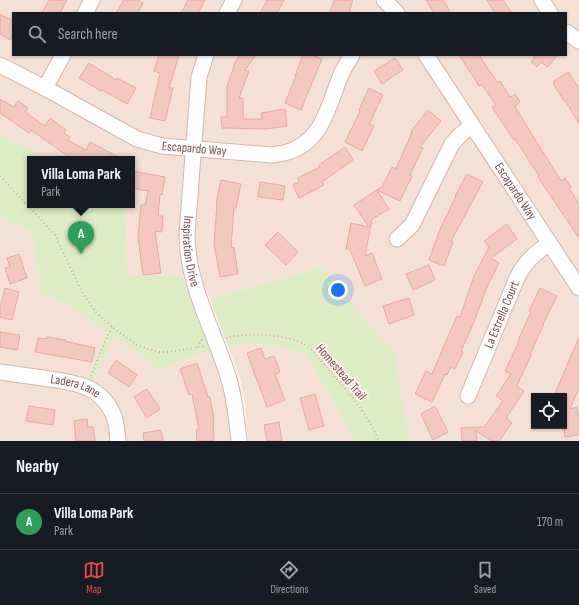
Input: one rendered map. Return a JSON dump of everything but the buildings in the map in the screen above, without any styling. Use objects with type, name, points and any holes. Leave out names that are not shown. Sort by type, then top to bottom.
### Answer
[{"type":"street","points":[[86,12],[92,0]]},
{"type":"street","points":[[228,12],[234,0]]},
{"type":"street","points":[[384,0],[396,12]]},
{"type":"street","points":[[542,0],[549,12]]},
{"type":"street","points":[[567,33],[579,41]]},
{"type":"street","points":[[45,88],[62,56]]},
{"type":"street","name":"Inspiration Drive","points":[[206,56],[199,77],[187,248],[194,284],[230,383],[237,417],[239,441]]},
{"type":"street","name":"Escapardo Way","points":[[0,65],[137,139],[162,146],[272,155],[296,149],[315,133],[322,123],[341,75],[351,56]]},
{"type":"street","name":"Escapardo Way","points":[[427,56],[579,288]]},
{"type":"street","points":[[397,239],[412,226],[452,144],[472,125]]},
{"type":"street","name":"La Estrella Court","points":[[468,396],[522,267],[549,243]]},
{"type":"street","name":"Ladera Lane","points":[[0,372],[70,381],[87,387],[102,398],[113,414],[118,441]]},
{"type":"path","points":[[0,176],[27,205]]},
{"type":"path","points":[[29,208],[55,236],[85,298],[96,312],[112,327],[137,345],[158,352],[169,352],[207,345]]},
{"type":"path","points":[[87,387],[112,327]]},
{"type":"path","name":"Homestead Trail","points":[[225,338],[250,335],[272,336],[287,338],[307,346],[316,354],[362,410],[379,441]]},
{"type":"path","points":[[197,347],[203,338]]},
{"type":"shaded area","points":[[0,0],[579,0],[579,441],[411,441],[404,411],[321,267],[210,299],[200,273],[183,276],[127,276],[126,208],[135,208],[135,156],[40,156],[0,134]]},
{"type":"shaded area","points":[[0,217],[31,232],[41,291],[74,308],[106,333],[93,381],[116,336],[160,371],[178,362],[211,350],[225,388],[232,441],[0,441]]},
{"type":"shaded area","points":[[249,344],[270,345],[306,353],[354,441],[248,441],[245,401],[240,377],[228,346]]},
{"type":"green space","points":[[0,134],[40,156],[27,156],[27,208],[126,208],[127,276],[183,276],[211,350],[178,362],[160,371],[116,336],[93,381],[88,380],[106,333],[74,308],[41,291],[31,232],[0,217]]},
{"type":"green space","points":[[321,267],[395,355],[404,411],[411,441],[354,441],[306,353],[270,345],[249,344],[228,346],[210,299]]},
{"type":"place","name":"Villa Loma Park","points":[[81,254]]}]
